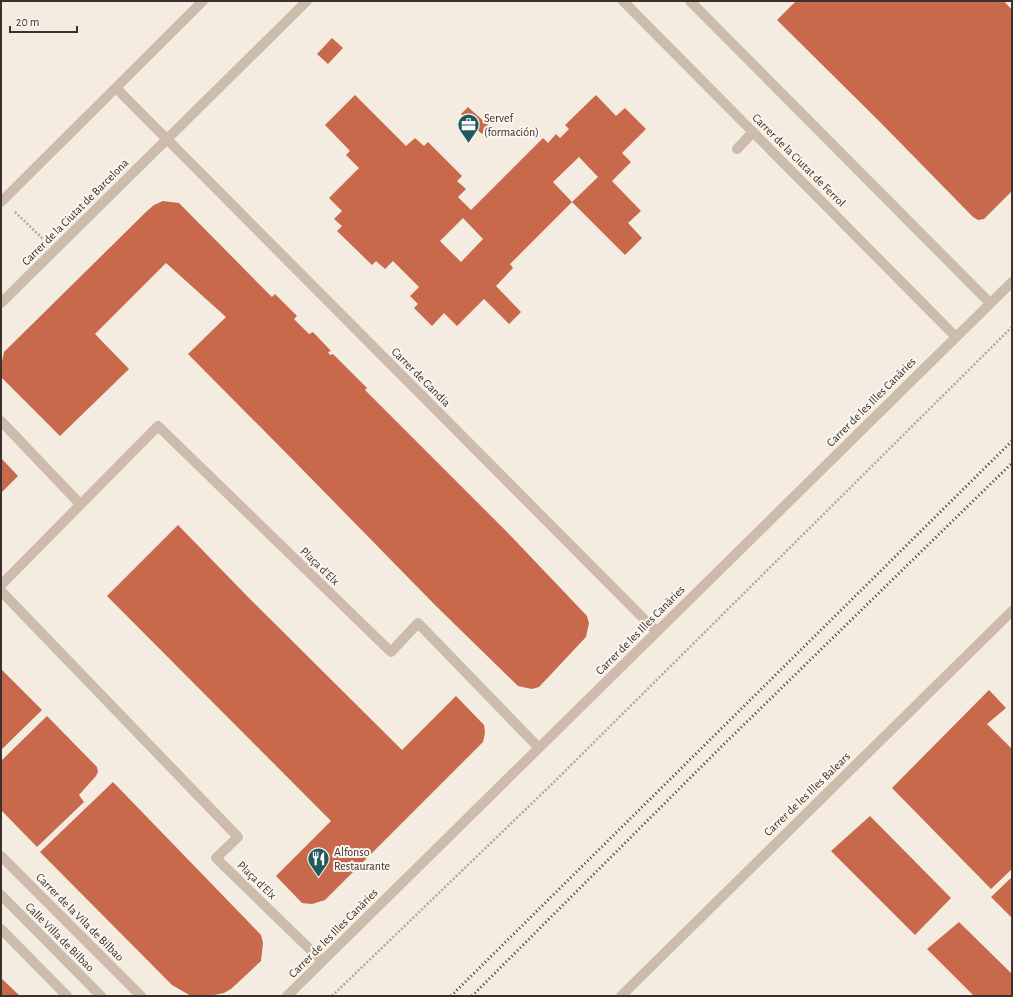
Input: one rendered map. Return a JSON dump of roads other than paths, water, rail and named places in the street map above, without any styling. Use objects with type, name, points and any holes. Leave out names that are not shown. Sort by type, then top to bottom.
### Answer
[{"type":"street","points":[[2,201],[204,1]]},
{"type":"street","name":"Carrer de la Ciutat de Barcelona","points":[[1,303],[307,1]]},
{"type":"street","name":"Carrer de la Ciutat de Ferrol","points":[[623,1],[956,337]]},
{"type":"street","points":[[690,1],[990,303]]},
{"type":"street","points":[[116,88],[167,139]]},
{"type":"street","points":[[737,149],[753,132]]},
{"type":"street","name":"Carrer de Gandia","points":[[167,139],[657,632]]},
{"type":"street","name":"Carrer de les Illes Canàries","points":[[287,996],[1012,282]]},
{"type":"street","points":[[1,421],[80,504]]},
{"type":"street","name":"Plaça d'Elx","points":[[1,585],[158,426],[391,652],[418,623],[539,748]]},
{"type":"street","name":"Plaça d'Elx","points":[[1,592],[238,838],[216,858],[322,961]]},
{"type":"street","name":"Carrer de les Illes Balears","points":[[621,996],[1012,611]]},
{"type":"street","name":"Carrer de la Vila de Bilbao","points":[[1,856],[141,996]]},
{"type":"street","name":"Calle Villa de Bilbao","points":[[1,895],[101,996]]},
{"type":"street","points":[[1,929],[67,996]]},
{"type":"railway","points":[[451,996],[1012,441]]},
{"type":"railway","points":[[472,996],[721,747],[1012,463]]},
{"type":"place","name":"Servef (formación)","points":[[469,144]]},
{"type":"place","name":"Alfonso Restaurante","points":[[319,878]]}]
